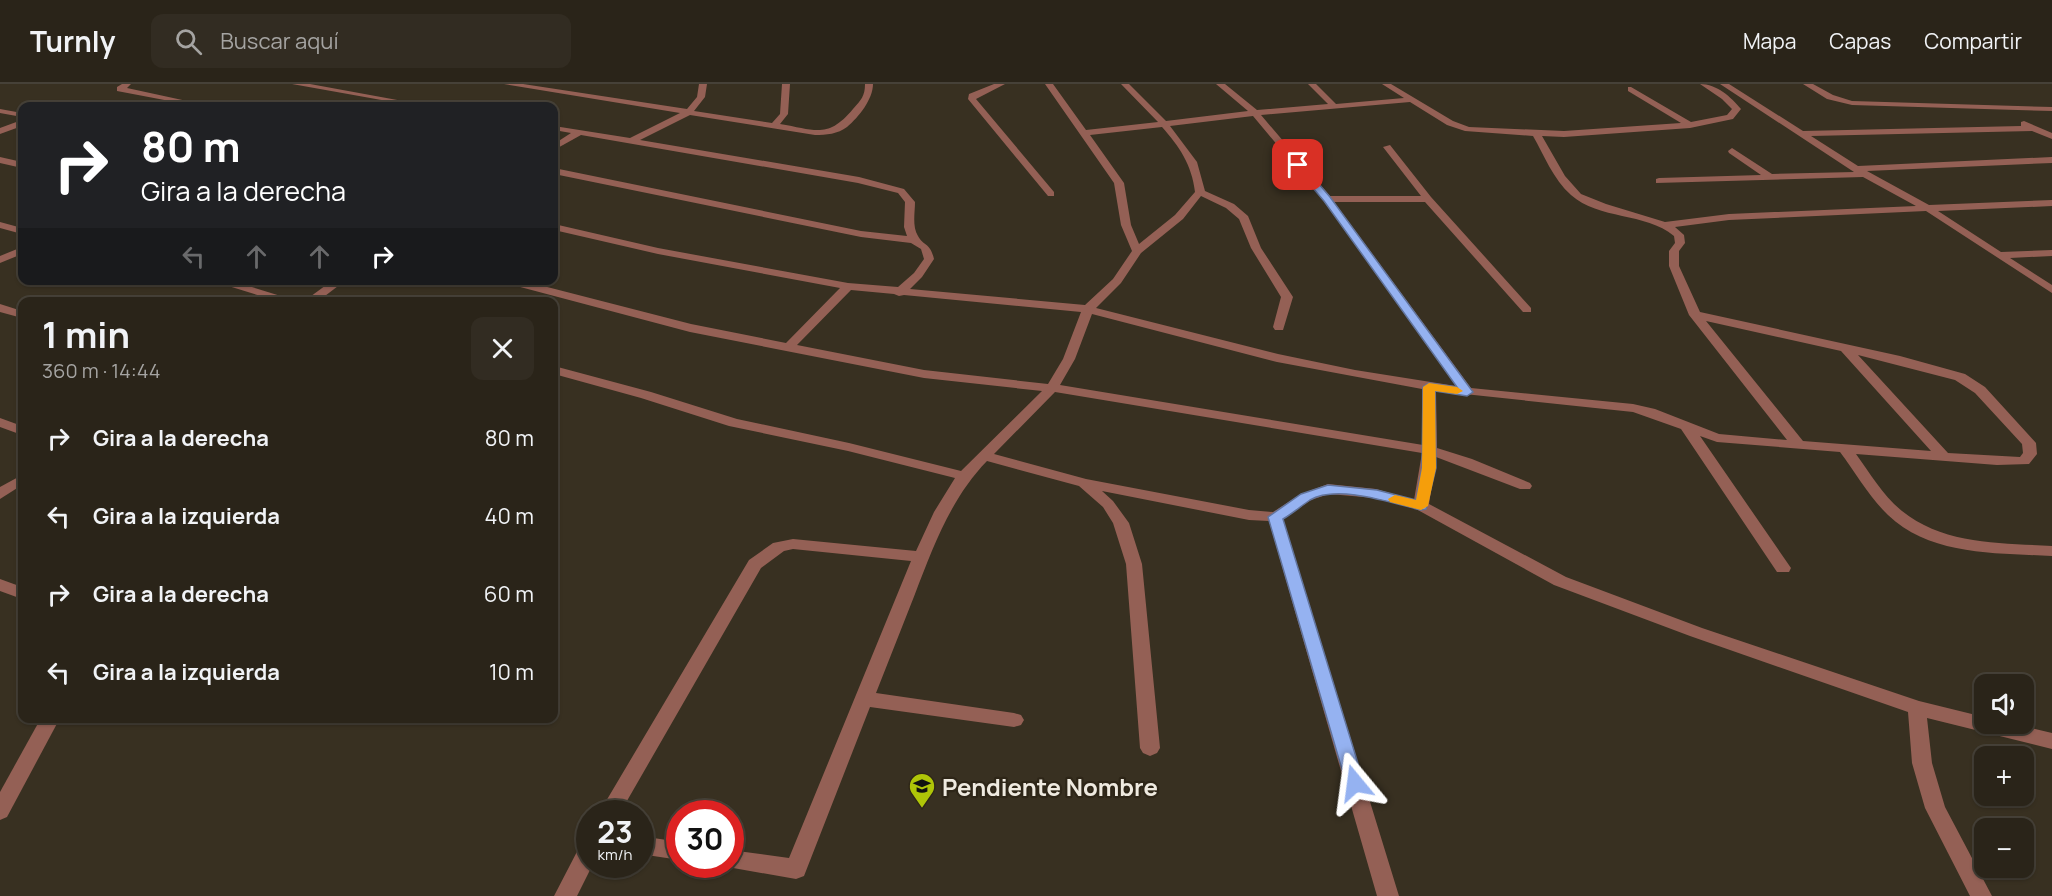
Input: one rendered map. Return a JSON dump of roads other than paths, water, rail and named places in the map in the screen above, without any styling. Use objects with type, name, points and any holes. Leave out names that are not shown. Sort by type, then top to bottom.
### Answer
[{"type":"street","points":[[127,84],[120,88],[187,102]]},
{"type":"street","points":[[296,84],[400,102]]},
{"type":"street","points":[[514,84],[605,94],[689,112],[815,132],[836,130],[843,126],[869,95],[869,84]]},
{"type":"street","points":[[633,140],[689,112],[701,97],[703,84]]},
{"type":"street","points":[[775,125],[784,114],[786,84]]},
{"type":"street","points":[[1001,84],[977,93],[972,96],[972,99],[1051,194]]},
{"type":"street","points":[[1049,84],[1086,133],[1119,183],[1126,225],[1137,250]]},
{"type":"street","points":[[744,861],[796,869],[921,557],[942,512],[964,476],[1052,388],[1069,359],[1088,309],[1117,281],[1137,250],[1179,217],[1200,192],[1198,173],[1180,143],[1125,84]]},
{"type":"street","points":[[1220,84],[1255,113],[1327,199],[1467,392]]},
{"type":"street","points":[[1312,84],[1335,107]]},
{"type":"street","points":[[1386,84],[1450,123],[1468,129],[1536,134],[1690,125],[1730,117],[1737,109],[1725,97],[1704,84]]},
{"type":"street","points":[[1724,84],[1856,169],[1927,208],[2052,290]]},
{"type":"street","points":[[1807,84],[1830,97],[1852,104],[2052,109]]},
{"type":"street","points":[[1631,89],[1690,125]]},
{"type":"street","points":[[352,102],[362,96]]},
{"type":"street","points":[[1086,133],[1255,113],[1410,100]]},
{"type":"street","points":[[1983,107],[2052,136]]},
{"type":"street","points":[[2,111],[18,114]]},
{"type":"street","points":[[0,131],[18,124]]},
{"type":"street","points":[[1801,134],[2033,128]]},
{"type":"street","points":[[558,129],[859,180],[901,191],[910,202],[909,220],[914,240]]},
{"type":"street","points":[[558,145],[580,132]]},
{"type":"street","points":[[1536,134],[1563,179],[1576,195],[1592,203],[1663,225],[1679,235],[1680,243],[1674,251],[1674,266],[1695,315],[1799,445]]},
{"type":"street","points":[[1387,147],[1428,199],[1527,310]]},
{"type":"street","points":[[1732,151],[1770,177]]},
{"type":"street","points":[[0,160],[18,164]]},
{"type":"street","points":[[1856,169],[2052,160]]},
{"type":"street","points":[[558,172],[861,234],[914,240],[926,248],[929,259],[918,275],[899,293]]},
{"type":"street","points":[[1659,181],[1867,174]]},
{"type":"street","points":[[1200,192],[1230,206],[1244,218],[1256,248],[1287,297],[1279,327]]},
{"type":"street","points":[[1327,199],[1428,199]]},
{"type":"street","points":[[1663,225],[1729,217],[2052,202]]},
{"type":"street","points":[[0,225],[18,230]]},
{"type":"street","points":[[558,228],[658,251],[848,286],[899,293],[1088,309],[1277,358],[1429,387],[1633,408],[1717,438],[2024,461],[2030,454],[2029,443],[1980,390],[1960,377],[1930,367],[1695,315]]},
{"type":"street","points":[[0,260],[18,252]]},
{"type":"street","points":[[1998,255],[2052,253]]},
{"type":"street","points":[[232,285],[277,297]]},
{"type":"street","points":[[315,297],[333,285]]},
{"type":"street","points":[[524,285],[690,328],[924,374],[1052,388],[1430,450],[1467,462],[1525,486]]},
{"type":"street","points":[[790,346],[848,286]]},
{"type":"street","points":[[0,308],[18,314]]},
{"type":"street","points":[[1847,350],[1942,455]]},
{"type":"street","points":[[558,371],[734,423],[849,447],[964,476]]},
{"type":"street","points":[[1421,506],[1430,450],[1429,387]]},
{"type":"street","points":[[0,422],[18,429]]},
{"type":"street","points":[[1688,428],[1783,568]]},
{"type":"street","points":[[1844,448],[1895,513],[1913,526],[1938,538],[1976,546],[2052,551]]},
{"type":"street","points":[[985,456],[1084,483],[1249,515],[1275,517],[1291,509],[1306,497],[1328,489],[1377,494],[1421,506],[1560,581],[1696,632],[1917,708],[2052,741]]},
{"type":"street","points":[[0,494],[18,482]]},
{"type":"street","points":[[1084,483],[1108,504],[1121,523],[1134,564],[1150,748]]},
{"type":"street","points":[[1275,517],[1388,896]]},
{"type":"street","points":[[616,800],[690,670],[755,564],[778,547],[793,544],[921,557]]},
{"type":"street","points":[[0,585],[18,592]]},
{"type":"street","points":[[864,699],[1014,720]]},
{"type":"street","points":[[1917,708],[1922,763],[1935,808],[1981,896]]},
{"type":"street","points":[[1,808],[48,723]]},
{"type":"street","points":[[565,896],[576,875]]},
{"type":"place","name":"Pendiente Nombre","points":[[922,809]]}]
